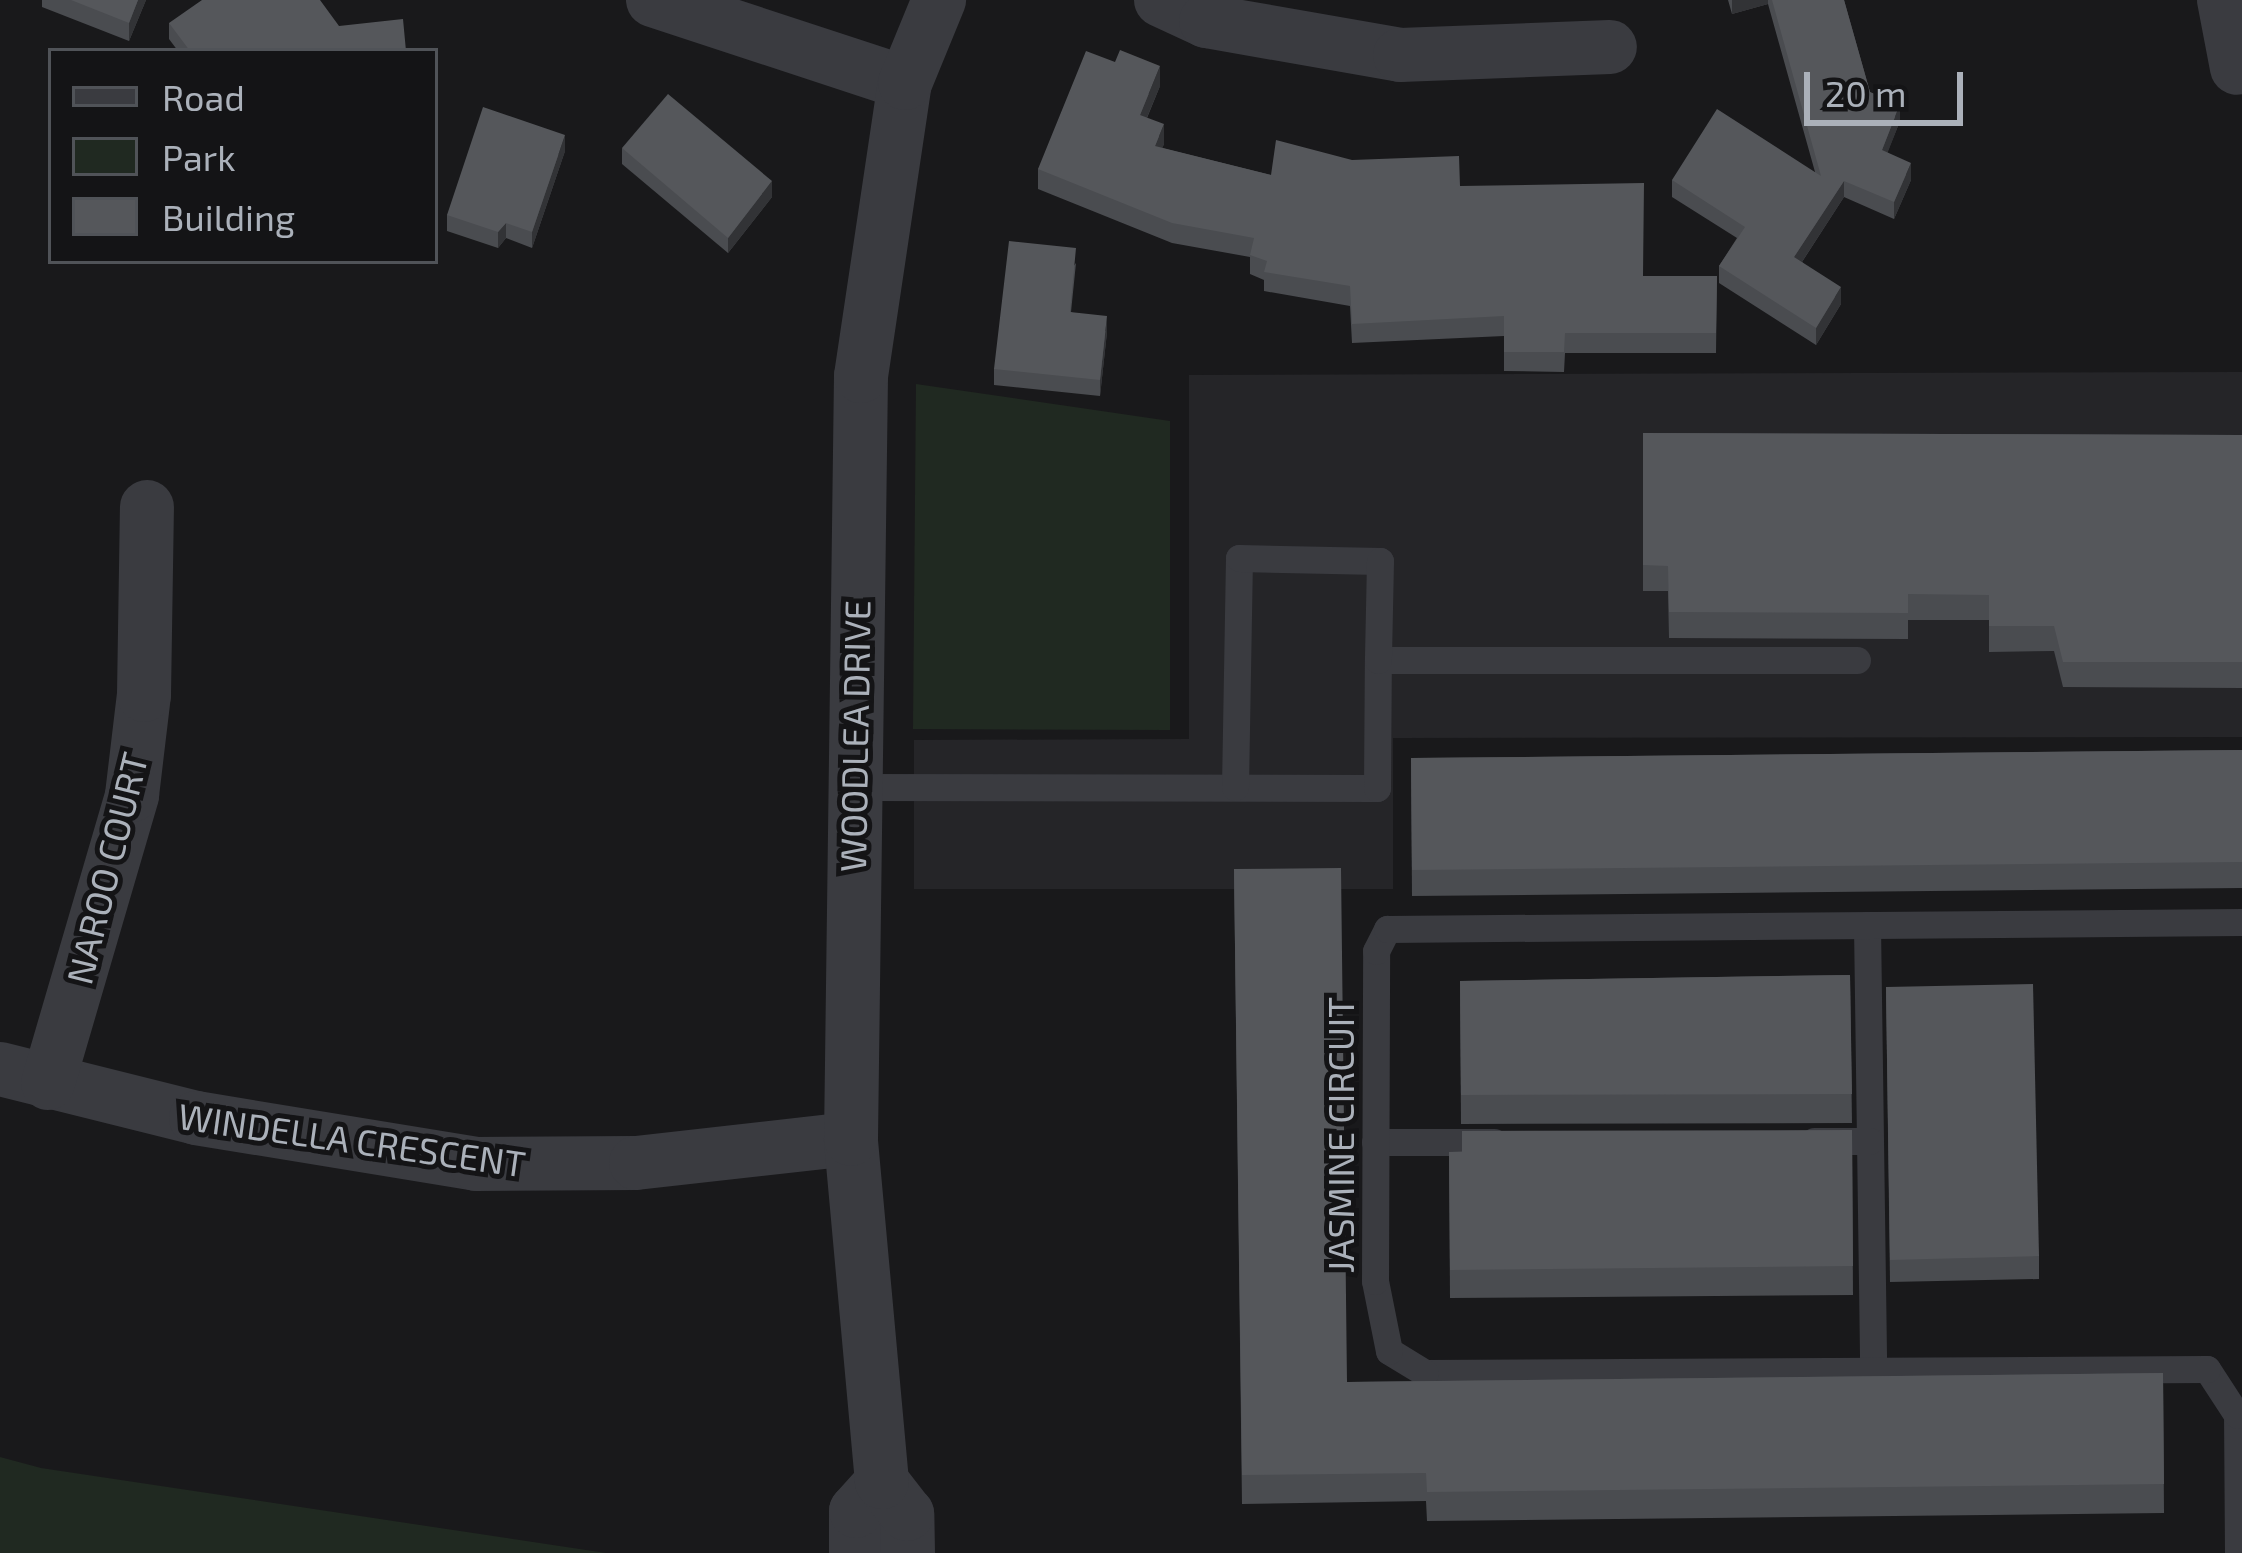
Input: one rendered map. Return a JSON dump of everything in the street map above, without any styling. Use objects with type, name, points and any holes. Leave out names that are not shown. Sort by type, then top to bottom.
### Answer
[{"type":"street","points":[[652,0],[904,83]]},
{"type":"street","name":"WOODLEA DRIVE","points":[[908,1553],[907,1514],[882,1481],[851,1139],[861,376],[904,83],[939,0]]},
{"type":"street","points":[[1161,0],[1206,21],[1400,55],[1610,46]]},
{"type":"street","points":[[2224,0],[2237,68]]},
{"type":"street","name":"NAROO COURT","points":[[24,1076],[132,794],[144,695],[147,507]]},
{"type":"street","name":"WINDELLA CRESCENT","points":[[24,1076],[196,1118],[476,1164],[636,1163],[851,1139]]},
{"type":"street","points":[[856,1553],[856,1511],[882,1481]]},
{"type":"lane","points":[[853,787],[1377,788],[1380,561],[1239,558],[1235,787]]},
{"type":"lane","points":[[1378,660],[1857,660]]},
{"type":"lane","name":"JASMINE CIRCUIT","points":[[2238,1553],[2237,1414],[2231,1381],[2207,1369],[1425,1373],[1388,1351],[1375,1281],[1376,951],[1387,929],[2242,922]]},
{"type":"lane","points":[[1867,925],[1874,1371]]},
{"type":"lane","points":[[1776,1141],[1870,1141]]},
{"type":"lane","points":[[1375,1142],[1517,1142]]},
{"type":"shaded area","points":[[2242,372],[2242,737],[1393,738],[1393,889],[914,889],[914,740],[1189,739],[1189,375]]},
{"type":"green space","points":[[916,384],[1170,421],[1170,730],[913,729]]},
{"type":"green space","points":[[0,1457],[41,1468],[606,1553],[0,1553]]},
{"type":"building","points":[[71,0],[138,0],[129,23]]},
{"type":"building","points":[[202,0],[320,0],[339,26],[403,19],[406,48],[188,48],[169,23]]},
{"type":"building","points":[[1772,0],[1844,0],[1870,92],[1900,104],[1882,150],[1911,163],[1894,202],[1844,181],[1794,257],[1841,287],[1816,328],[1719,266],[1745,227],[1672,180],[1717,109],[1821,176]]},
{"type":"building","points":[[1120,50],[1160,66],[1140,115],[1164,124],[1155,146],[1271,175],[1276,140],[1352,160],[1459,156],[1460,186],[1644,183],[1643,276],[1717,276],[1716,333],[1565,333],[1564,352],[1504,352],[1504,316],[1352,324],[1350,286],[1264,272],[1267,261],[1250,255],[1254,238],[1172,223],[1038,169],[1086,51],[1115,62]]},
{"type":"building","points":[[668,94],[772,181],[728,238],[622,148]]},
{"type":"building","points":[[483,107],[565,135],[532,232],[506,223],[498,232],[447,215]]},
{"type":"building","points":[[1009,241],[1076,248],[1070,312],[1107,316],[1100,380],[994,369]]},
{"type":"building","points":[[1643,433],[2242,435],[2242,662],[2063,662],[2054,626],[1989,626],[1989,595],[1908,594],[1908,613],[1669,612],[1668,566],[1643,565]]},
{"type":"building","points":[[2242,750],[2242,862],[1412,870],[1411,758]]},
{"type":"building","points":[[1341,868],[1347,1382],[2163,1373],[2164,1484],[1427,1492],[1426,1473],[1242,1475],[1234,869]]},
{"type":"building","points":[[1850,975],[1852,1094],[1461,1095],[1460,981]]},
{"type":"building","points":[[2033,984],[2039,1256],[1890,1260],[1886,987]]},
{"type":"building","points":[[1852,1130],[1853,1266],[1450,1270],[1449,1152],[1462,1152],[1462,1131]]}]
